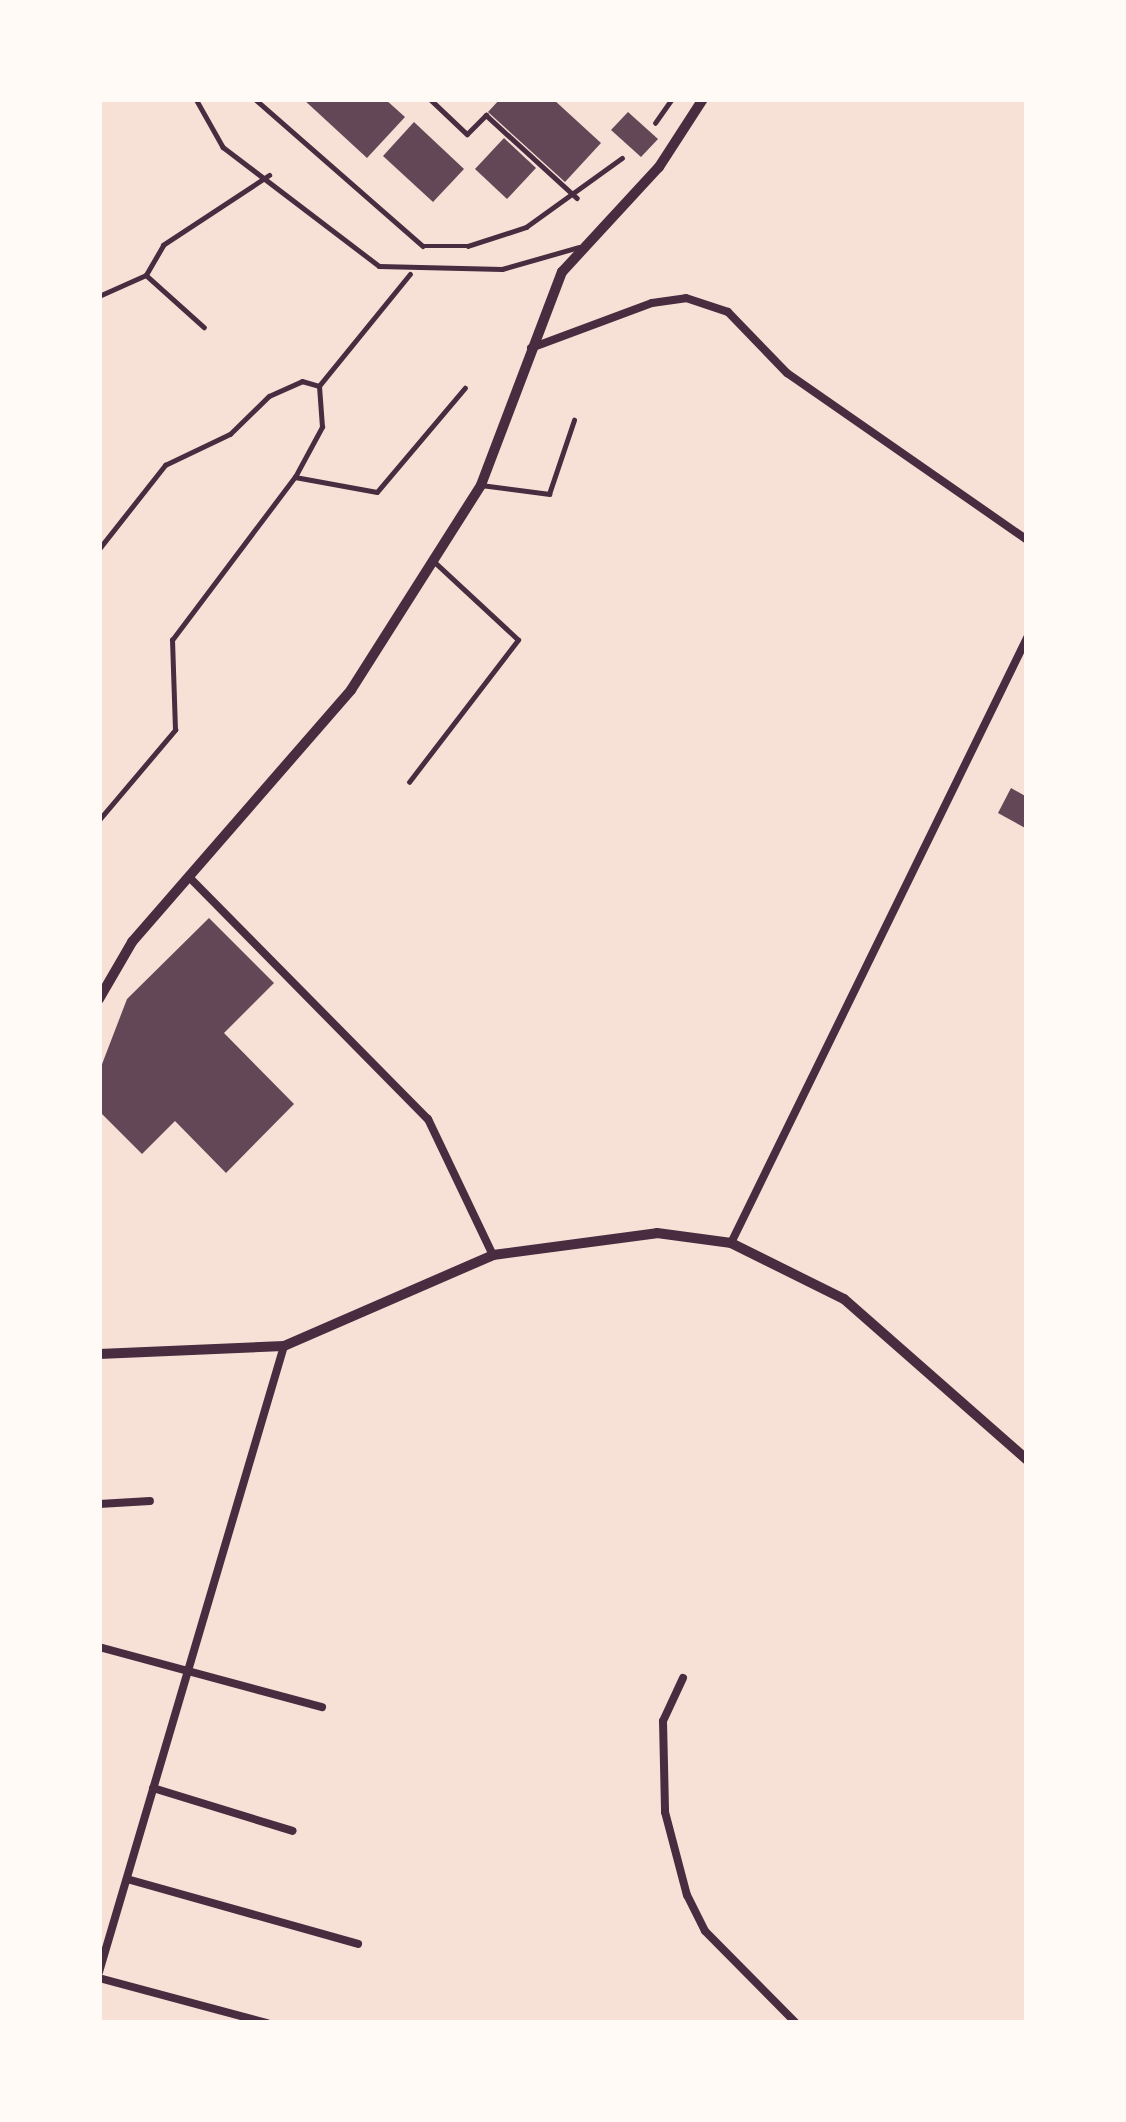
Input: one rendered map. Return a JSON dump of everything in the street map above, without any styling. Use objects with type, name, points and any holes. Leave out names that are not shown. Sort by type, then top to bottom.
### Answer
[{"type":"street","points":[[99,999],[190,878],[318,735],[435,563],[481,485],[530,349],[579,247],[659,167],[703,99]]},
{"type":"street","points":[[530,349],[652,303],[686,298],[728,312],[787,373],[1027,539]]},
{"type":"street","points":[[731,1243],[1027,638]]},
{"type":"street","points":[[190,878],[428,1119],[494,1255]]},
{"type":"street","points":[[99,1354],[284,1346],[494,1255],[615,1232],[731,1243],[844,1299],[1027,1460]]},
{"type":"street","points":[[267,2023],[99,1975],[284,1346]]},
{"type":"street","points":[[99,1504],[150,1501]]},
{"type":"street","points":[[99,1647],[322,1707]]},
{"type":"street","points":[[683,1678],[664,1744],[665,1812],[687,1895],[705,1930],[796,2023]]},
{"type":"street","points":[[153,1788],[293,1831]]},
{"type":"street","points":[[127,1879],[358,1944]]},
{"type":"lane","points":[[196,99],[223,147],[269,175],[379,266],[410,274],[502,268],[579,247]]},
{"type":"lane","points":[[255,99],[423,246],[468,246],[577,198],[622,158]]},
{"type":"lane","points":[[430,99],[467,134],[486,115],[577,198]]},
{"type":"lane","points":[[655,123],[671,99]]},
{"type":"lane","points":[[99,296],[146,275],[163,245],[269,175]]},
{"type":"lane","points":[[99,820],[175,730],[172,640],[295,477],[322,427],[319,386],[410,274]]},
{"type":"lane","points":[[146,275],[204,327]]},
{"type":"lane","points":[[99,549],[165,465],[230,434],[269,396],[302,381],[319,386]]},
{"type":"lane","points":[[295,477],[377,491],[465,388]]},
{"type":"lane","points":[[481,485],[549,494],[574,419]]},
{"type":"lane","points":[[409,782],[518,640],[435,563]]},
{"type":"building","points":[[303,99],[385,99],[405,117],[367,158]]},
{"type":"building","points":[[500,99],[553,99],[601,143],[565,182],[488,112]]},
{"type":"building","points":[[628,112],[658,139],[641,157],[611,130]]},
{"type":"building","points":[[414,122],[464,169],[433,202],[383,156]]},
{"type":"building","points":[[504,138],[536,168],[507,199],[475,169]]},
{"type":"building","points":[[1011,788],[1027,797],[1027,829],[998,813]]},
{"type":"building","points":[[209,918],[274,983],[224,1033],[294,1104],[226,1173],[175,1121],[142,1154],[99,1111],[99,1072],[127,999]]}]
